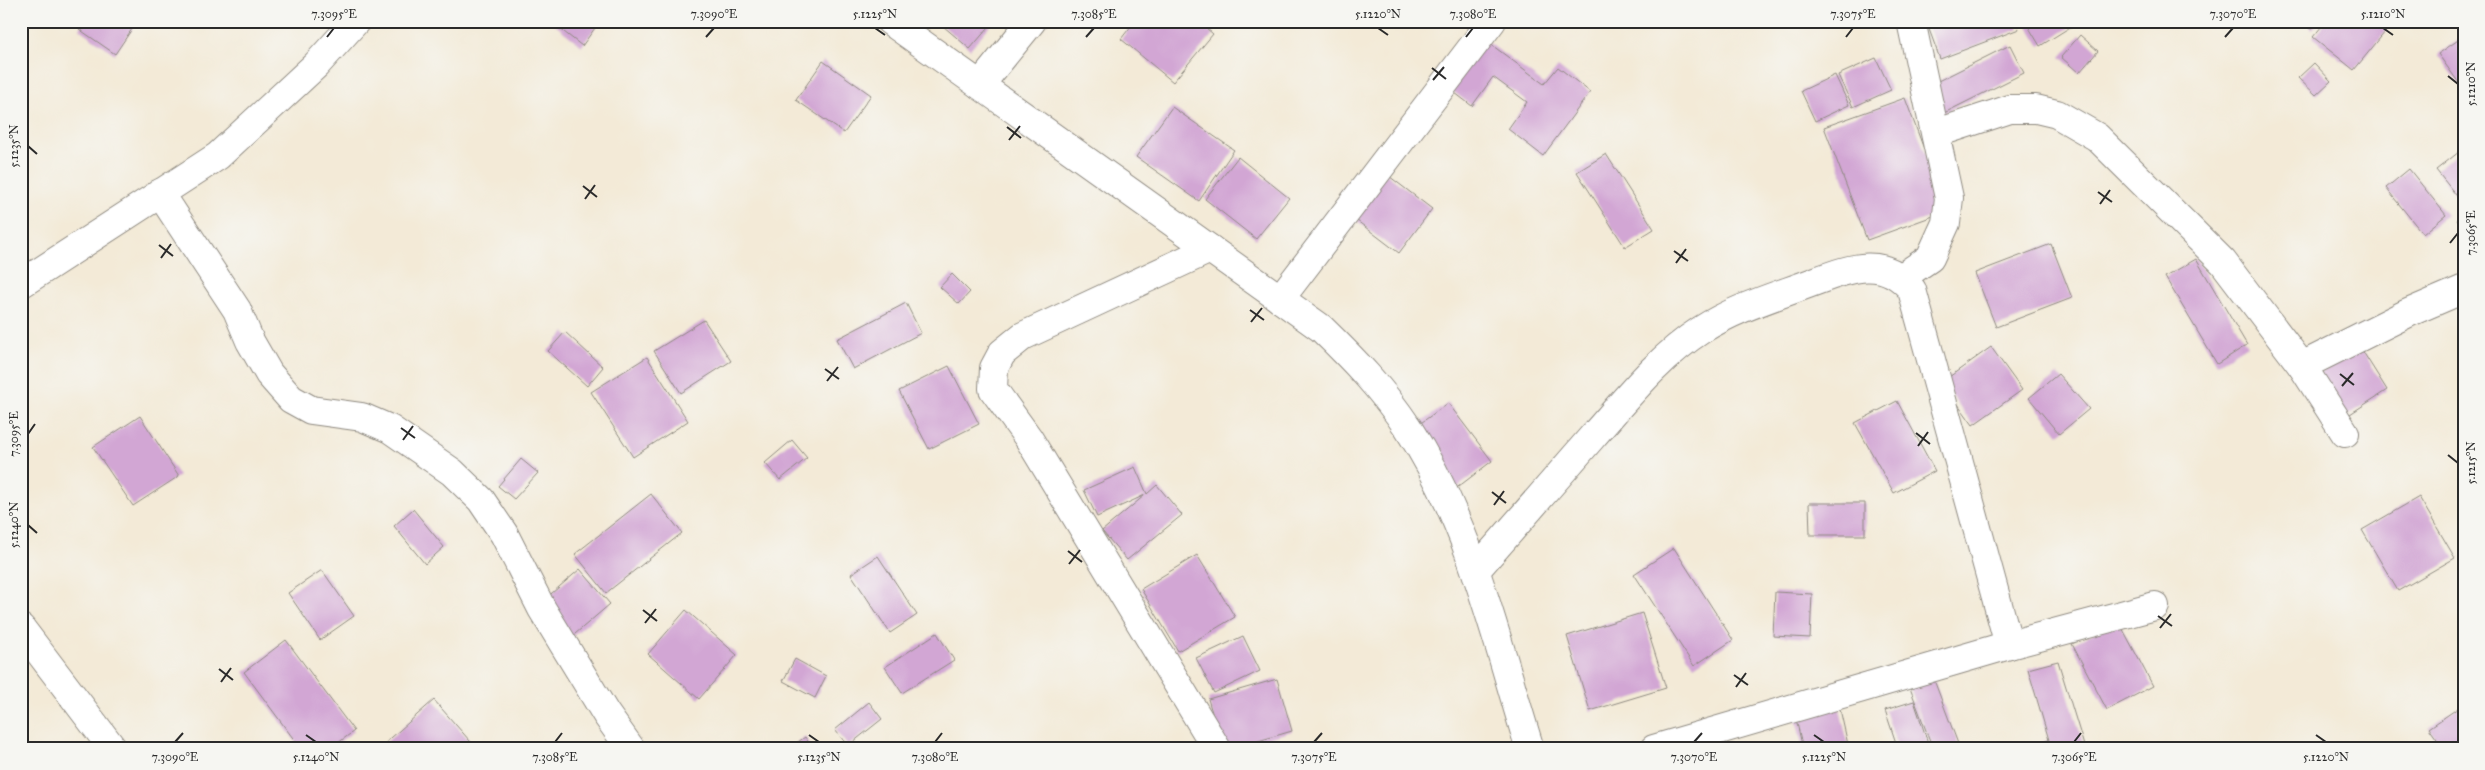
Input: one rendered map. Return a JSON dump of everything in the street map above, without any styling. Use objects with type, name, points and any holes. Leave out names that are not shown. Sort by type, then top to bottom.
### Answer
[{"type":"street","points":[[21,284],[218,156],[316,65],[356,21]]},
{"type":"street","points":[[890,21],[1321,328],[1368,374],[1408,428],[1446,497],[1476,570],[1530,749]]},
{"type":"street","points":[[980,85],[1032,21]]},
{"type":"street","points":[[1280,299],[1492,21]]},
{"type":"street","points":[[1902,277],[1930,258],[1946,223],[1950,198],[1911,21]]},
{"type":"street","points":[[1937,133],[2010,109],[2036,109],[2057,114],[2097,137],[2223,262],[2302,366],[2346,433]]},
{"type":"street","points":[[160,194],[237,310],[250,341],[269,374],[291,399],[311,410],[362,417],[390,429],[452,472],[481,500],[504,534],[542,609],[606,714],[631,749]]},
{"type":"street","points":[[1210,249],[1023,336],[1002,353],[994,368],[993,389],[1028,439],[1217,749]]},
{"type":"street","points":[[1476,570],[1621,404],[1669,354],[1701,330],[1736,311],[1855,267],[1889,270],[1902,277],[1912,290],[2008,645]]},
{"type":"street","points":[[2302,366],[2408,313],[2464,289]]},
{"type":"street","points":[[1654,749],[2008,645],[2155,606]]},
{"type":"street","points":[[21,628],[112,749]]},
{"type":"building","points":[[84,21],[127,21],[134,26],[115,54],[79,29]]},
{"type":"building","points":[[550,21],[600,21],[582,46]]},
{"type":"building","points":[[947,21],[994,21],[970,49],[943,26]]},
{"type":"building","points":[[1119,21],[1132,21],[1128,27]]},
{"type":"building","points":[[1135,21],[1198,21],[1213,34],[1173,82],[1121,39]]},
{"type":"building","points":[[1647,21],[1659,21],[1655,27]]},
{"type":"building","points":[[1926,21],[2016,21],[2019,29],[1940,59]]},
{"type":"building","points":[[2025,21],[2069,21],[2072,26],[2040,46]]},
{"type":"building","points":[[2305,21],[2321,21],[2311,29]]},
{"type":"building","points":[[2326,21],[2394,21],[2354,70],[2313,37]]},
{"type":"building","points":[[1477,34],[1544,84],[1558,67],[1590,92],[1543,156],[1508,129],[1527,102],[1493,77],[1472,106],[1442,83]]},
{"type":"building","points":[[2080,35],[2098,51],[2079,73],[2061,57]]},
{"type":"building","points":[[2464,36],[2464,90],[2438,54]]},
{"type":"building","points":[[2010,45],[2024,73],[1928,121],[1914,93]]},
{"type":"building","points":[[1876,58],[1891,90],[1853,107],[1838,75]]},
{"type":"building","points":[[823,61],[871,95],[844,133],[796,100]]},
{"type":"building","points":[[2314,63],[2331,81],[2316,95],[2298,78]]},
{"type":"building","points":[[1835,75],[1849,105],[1815,121],[1801,91]]},
{"type":"building","points":[[1905,98],[1947,211],[1867,240],[1824,127]]},
{"type":"building","points":[[1172,107],[1234,150],[1199,201],[1136,157]]},
{"type":"building","points":[[2464,148],[2464,198],[2460,200],[2436,170]]},
{"type":"building","points":[[1606,154],[1654,229],[1625,247],[1577,172]]},
{"type":"building","points":[[1238,157],[1289,198],[1256,239],[1205,199]]},
{"type":"building","points":[[2409,169],[2446,215],[2423,234],[2386,188]]},
{"type":"building","points":[[1385,173],[1432,209],[1399,253],[1352,217]]},
{"type":"building","points":[[2464,215],[2464,229],[2457,220]]},
{"type":"building","points":[[2051,244],[2072,298],[1996,327],[1975,273]]},
{"type":"building","points":[[2196,259],[2247,345],[2217,364],[2165,277]]},
{"type":"building","points":[[952,274],[970,292],[959,304],[940,287]]},
{"type":"building","points":[[906,303],[921,333],[853,369],[837,339]]},
{"type":"building","points":[[704,320],[731,361],[681,393],[654,351]]},
{"type":"building","points":[[565,332],[603,367],[587,386],[548,351]]},
{"type":"building","points":[[1991,347],[2022,390],[1973,425],[1942,382]]},
{"type":"building","points":[[2360,347],[2387,390],[2330,427],[2302,384]]},
{"type":"building","points":[[647,357],[688,421],[633,457],[591,392]]},
{"type":"building","points":[[949,366],[979,424],[929,449],[899,391]]},
{"type":"building","points":[[2058,374],[2089,409],[2059,434],[2029,398]]},
{"type":"building","points":[[1897,401],[1935,471],[1894,493],[1855,423]]},
{"type":"building","points":[[1448,403],[1492,461],[1454,490],[1410,431]]},
{"type":"building","points":[[140,416],[179,476],[133,506],[93,447]]},
{"type":"building","points":[[792,440],[807,458],[780,480],[765,463]]},
{"type":"building","points":[[521,459],[538,473],[514,499],[498,486]]},
{"type":"building","points":[[1135,467],[1147,494],[1157,485],[1182,515],[1127,560],[1102,531],[1145,495],[1097,517],[1084,490]]},
{"type":"building","points":[[651,494],[682,533],[606,593],[575,554]]},
{"type":"building","points":[[2419,497],[2455,558],[2398,591],[2362,530]]},
{"type":"building","points":[[1809,503],[1865,503],[1865,535],[1810,535]]},
{"type":"building","points":[[413,509],[444,547],[425,564],[394,526]]},
{"type":"building","points":[[1674,548],[1733,640],[1694,666],[1634,574]]},
{"type":"building","points":[[1197,555],[1235,617],[1178,651],[1141,589]]},
{"type":"building","points":[[878,556],[917,615],[890,633],[851,574]]},
{"type":"building","points":[[580,569],[610,604],[568,640],[538,605]]},
{"type":"building","points":[[322,570],[354,616],[320,640],[288,593]]},
{"type":"building","points":[[1775,592],[1812,594],[1810,638],[1773,636]]},
{"type":"building","points":[[686,610],[737,655],[699,699],[648,654]]},
{"type":"building","points":[[1642,613],[1666,688],[1590,711],[1567,636]]},
{"type":"building","points":[[2118,620],[2153,686],[2107,710],[2072,644]]},
{"type":"building","points":[[937,633],[954,660],[902,693],[885,667]]},
{"type":"building","points":[[1243,636],[1260,671],[1214,693],[1196,658]]},
{"type":"building","points":[[286,640],[354,731],[330,749],[301,749],[244,672]]},
{"type":"building","points":[[795,659],[826,676],[815,698],[783,681]]},
{"type":"building","points":[[2058,661],[2085,749],[2020,749],[2049,740],[2028,669]]},
{"type":"building","points":[[1931,672],[1960,749],[1933,749],[1907,680]]},
{"type":"building","points":[[1277,679],[1292,731],[1231,749],[1223,749],[1208,699]]},
{"type":"building","points":[[1835,687],[1849,749],[1803,749],[1791,697]]},
{"type":"building","points":[[434,700],[477,749],[386,749],[383,745]]},
{"type":"building","points":[[1914,701],[1930,749],[1898,749],[1885,710]]},
{"type":"building","points":[[869,702],[882,719],[848,746],[835,730]]},
{"type":"building","points":[[2464,704],[2464,749],[2444,749],[2429,728]]},
{"type":"building","points":[[805,737],[813,749],[788,749]]}]
